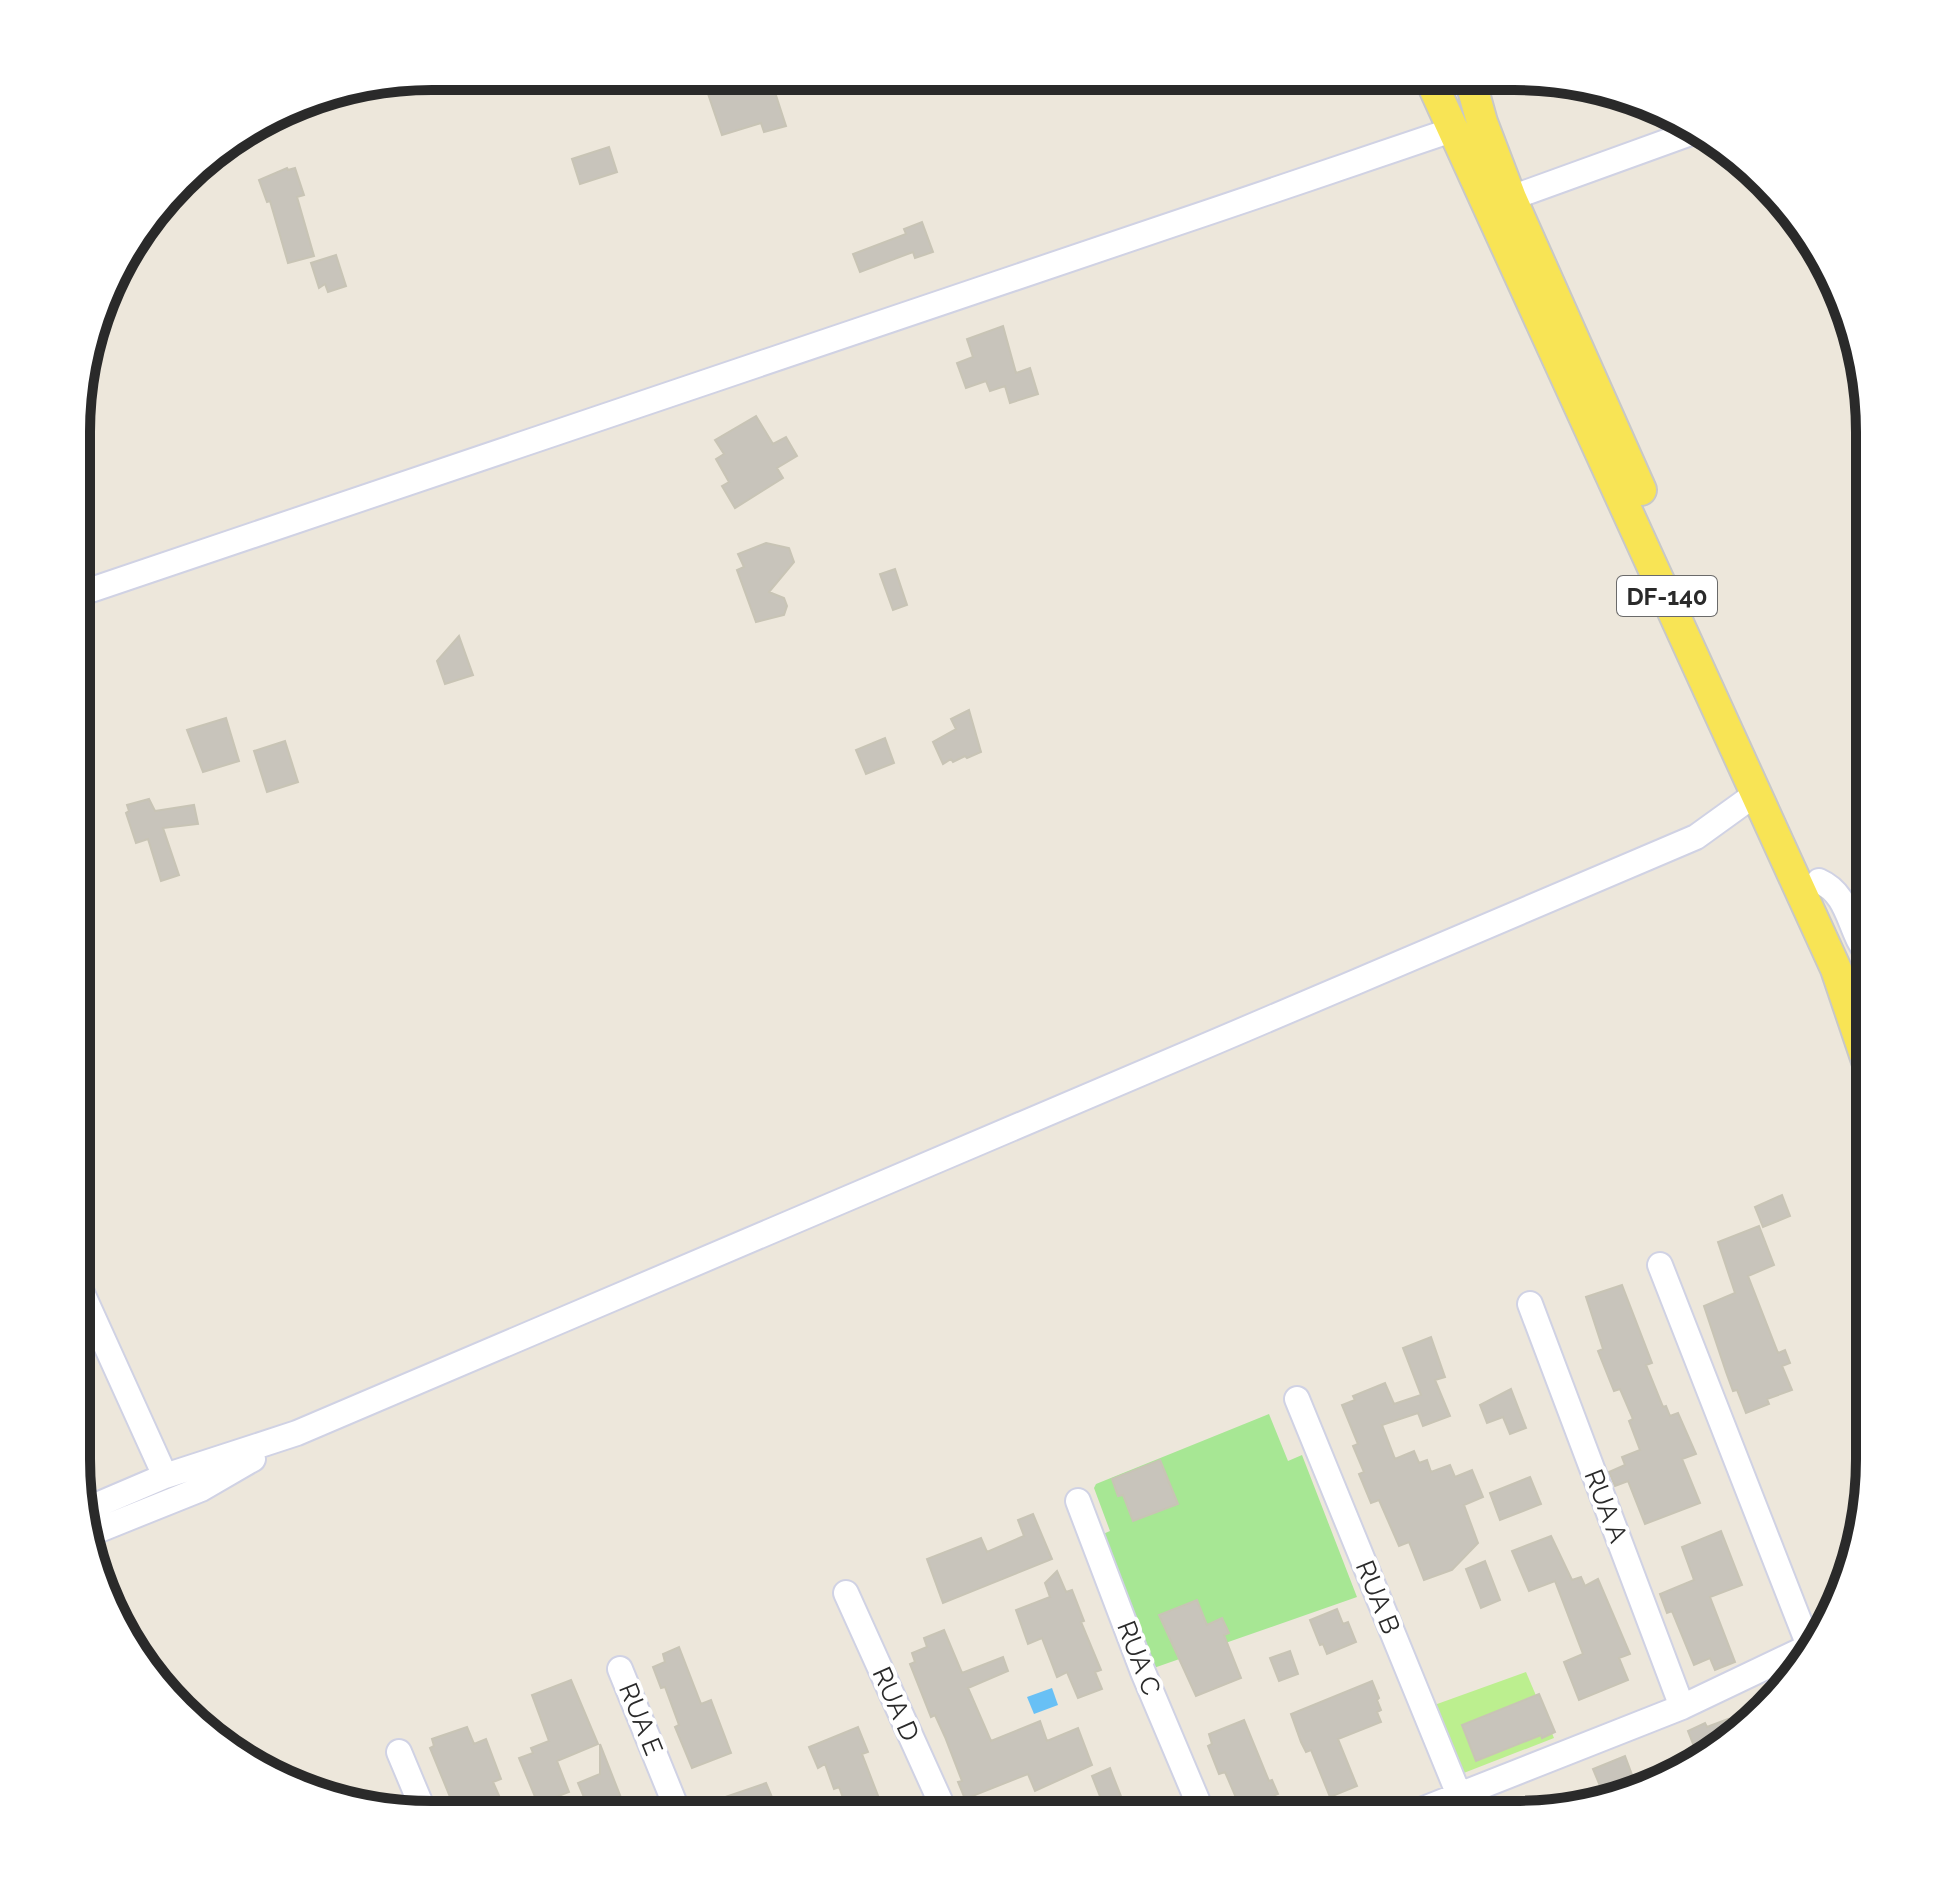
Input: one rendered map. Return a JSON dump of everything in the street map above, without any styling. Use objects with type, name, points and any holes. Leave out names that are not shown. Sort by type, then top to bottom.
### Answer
[{"type":"main road","name":"DF-140","points":[[1435,90],[1757,793],[1836,969],[1856,1028]]},
{"type":"main road","name":"DF-140","points":[[1473,90],[1511,198],[1819,881],[1856,976]]},
{"type":"street","points":[[90,590],[1452,130]]},
{"type":"street","points":[[1511,198],[1684,135]]},
{"type":"street","points":[[94,1506],[165,1476],[297,1433],[1696,837],[1757,793]]},
{"type":"street","points":[[1819,881],[1832,887],[1841,899],[1856,934]]},
{"type":"street","points":[[1660,1265],[1805,1638]]},
{"type":"street","name":"RUA A","points":[[1530,1304],[1682,1707]]},
{"type":"street","points":[[90,1310],[165,1476]]},
{"type":"street","name":"RUA B","points":[[1297,1399],[1459,1795]]},
{"type":"street","points":[[98,1530],[201,1489],[297,1433]]},
{"type":"street","name":"RUA C","points":[[1078,1501],[1143,1672],[1198,1801]]},
{"type":"street","name":"RUA D","points":[[846,1593],[940,1801]]},
{"type":"street","points":[[1444,1801],[1682,1707],[1795,1653]]},
{"type":"street","name":"RUA E","points":[[620,1669],[674,1801]]},
{"type":"street","points":[[399,1752],[419,1800]]},
{"type":"green space","points":[[1269,1414],[1288,1461],[1302,1455],[1357,1597],[1148,1670],[1096,1537],[1110,1531],[1094,1488],[1096,1484]]},
{"type":"green space","points":[[1526,1672],[1554,1738],[1456,1776],[1426,1708]]},
{"type":"water","points":[[1052,1688],[1058,1705],[1034,1714],[1027,1697]]},
{"type":"building","points":[[707,90],[774,90],[786,126],[764,132],[761,123],[722,135]]},
{"type":"building","points":[[609,147],[617,172],[580,184],[572,159]]},
{"type":"building","points":[[287,168],[295,168],[304,195],[297,197],[314,256],[288,263],[270,201],[267,202],[259,180]]},
{"type":"building","points":[[922,222],[933,252],[915,258],[913,252],[860,272],[853,254],[906,234],[904,229]]},
{"type":"building","points":[[336,255],[346,286],[328,292],[325,284],[319,288],[311,263]]},
{"type":"building","points":[[1003,326],[1016,373],[1030,368],[1038,394],[1010,403],[1005,386],[990,391],[986,381],[966,388],[957,363],[973,357],[967,339]]},
{"type":"building","points":[[756,416],[773,444],[786,437],[797,456],[777,468],[783,478],[735,508],[722,486],[729,482],[716,459],[724,454],[715,440]]},
{"type":"building","points":[[766,543],[789,548],[794,562],[769,592],[784,598],[787,606],[784,615],[756,622],[737,570],[744,567],[738,554]]},
{"type":"building","points":[[895,569],[907,605],[893,610],[880,574]]},
{"type":"building","points":[[459,636],[473,675],[445,684],[437,661]]},
{"type":"building","points":[[969,710],[981,752],[943,764],[933,742],[956,729],[951,719]]},
{"type":"building","points":[[226,718],[239,761],[203,772],[187,730]]},
{"type":"building","points":[[885,738],[894,763],[866,774],[856,750]]},
{"type":"building","points":[[285,741],[298,782],[267,792],[254,751]]},
{"type":"building","points":[[149,799],[155,811],[194,805],[198,824],[163,828],[179,875],[161,881],[148,839],[136,843],[126,813],[129,811],[127,805]]},
{"type":"building","points":[[1782,1195],[1790,1216],[1763,1227],[1755,1207]]},
{"type":"building","points":[[1759,1226],[1774,1265],[1748,1276],[1778,1353],[1785,1350],[1790,1363],[1782,1366],[1792,1390],[1767,1399],[1769,1404],[1746,1413],[1737,1390],[1733,1391],[1704,1306],[1735,1293],[1718,1242]]},
{"type":"building","points":[[1622,1285],[1652,1363],[1646,1365],[1663,1407],[1666,1406],[1670,1416],[1678,1413],[1696,1454],[1682,1459],[1700,1503],[1645,1524],[1628,1481],[1615,1486],[1609,1472],[1625,1465],[1622,1457],[1640,1450],[1629,1421],[1633,1419],[1620,1389],[1614,1391],[1598,1351],[1603,1349],[1586,1297]]},
{"type":"building","points":[[1431,1337],[1445,1377],[1435,1380],[1450,1416],[1423,1426],[1418,1413],[1382,1425],[1395,1459],[1414,1451],[1419,1463],[1427,1460],[1431,1472],[1450,1465],[1455,1477],[1472,1470],[1483,1497],[1464,1505],[1478,1543],[1452,1570],[1424,1580],[1409,1542],[1399,1546],[1379,1500],[1371,1503],[1359,1474],[1364,1472],[1353,1446],[1358,1444],[1342,1405],[1355,1400],[1353,1396],[1385,1383],[1394,1404],[1421,1395],[1403,1348]]},
{"type":"building","points":[[1511,1389],[1526,1428],[1510,1434],[1503,1417],[1487,1423],[1480,1405]]},
{"type":"building","points":[[1160,1460],[1178,1504],[1133,1521],[1123,1495],[1118,1496],[1112,1479]]},
{"type":"building","points":[[1530,1477],[1541,1504],[1500,1520],[1490,1493]]},
{"type":"building","points":[[1033,1514],[1052,1559],[943,1603],[927,1559],[981,1538],[987,1552],[1024,1536],[1018,1520]]},
{"type":"building","points":[[1721,1531],[1742,1585],[1710,1597],[1735,1662],[1715,1670],[1710,1658],[1694,1665],[1672,1611],[1667,1613],[1660,1594],[1694,1580],[1682,1547]]},
{"type":"building","points":[[1551,1536],[1572,1580],[1581,1577],[1585,1586],[1598,1579],[1630,1654],[1619,1658],[1628,1680],[1579,1700],[1564,1662],[1583,1654],[1555,1581],[1529,1591],[1512,1551]]},
{"type":"building","points":[[1485,1561],[1500,1600],[1481,1608],[1466,1569]]},
{"type":"building","points":[[1057,1571],[1066,1592],[1072,1590],[1084,1621],[1081,1622],[1101,1670],[1095,1672],[1102,1689],[1078,1698],[1067,1672],[1057,1677],[1042,1638],[1028,1644],[1016,1610],[1050,1597],[1045,1583]]},
{"type":"building","points":[[1197,1600],[1207,1625],[1222,1618],[1229,1633],[1224,1635],[1241,1678],[1196,1696],[1159,1615]]},
{"type":"building","points":[[1337,1609],[1343,1624],[1348,1622],[1356,1642],[1327,1654],[1310,1620]]},
{"type":"building","points":[[944,1630],[962,1673],[1003,1657],[1008,1671],[968,1688],[991,1741],[1040,1721],[1047,1741],[1078,1728],[1092,1765],[1035,1791],[1028,1774],[965,1799],[958,1782],[962,1781],[945,1737],[935,1715],[931,1717],[910,1664],[915,1662],[912,1653],[927,1647],[924,1638]]},
{"type":"building","points":[[679,1647],[701,1704],[711,1700],[731,1753],[692,1768],[675,1727],[679,1725],[665,1687],[661,1688],[653,1667],[665,1662],[663,1654]]},
{"type":"building","points":[[1290,1651],[1298,1674],[1279,1681],[1270,1658]]},
{"type":"building","points":[[571,1680],[598,1744],[557,1761],[569,1792],[546,1801],[537,1801],[519,1758],[533,1753],[531,1748],[549,1741],[532,1695]]},
{"type":"building","points":[[1372,1681],[1379,1698],[1381,1710],[1377,1712],[1381,1722],[1338,1739],[1357,1786],[1330,1797],[1311,1750],[1306,1752],[1301,1742],[1291,1714]]},
{"type":"building","points":[[1539,1694],[1555,1732],[1476,1761],[1462,1725]]},
{"type":"building","points":[[1728,1719],[1730,1724],[1695,1749],[1688,1731],[1705,1723],[1707,1727]]},
{"type":"building","points":[[1244,1720],[1269,1781],[1272,1780],[1278,1794],[1275,1795],[1277,1801],[1237,1801],[1225,1772],[1219,1774],[1208,1746],[1212,1744],[1209,1734]]},
{"type":"building","points":[[467,1727],[474,1744],[486,1739],[501,1779],[493,1782],[501,1801],[452,1801],[430,1748],[434,1746],[432,1739]]},
{"type":"building","points":[[858,1727],[868,1752],[862,1754],[880,1801],[844,1801],[839,1787],[834,1789],[825,1764],[818,1768],[809,1747]]},
{"type":"building","points":[[600,1744],[622,1801],[586,1801],[578,1783],[600,1774]]},
{"type":"building","points":[[1625,1756],[1634,1779],[1601,1789],[1593,1769]]},
{"type":"building","points":[[1110,1768],[1123,1801],[1102,1801],[1092,1776]]},
{"type":"building","points":[[766,1783],[774,1801],[727,1801],[725,1797]]}]
